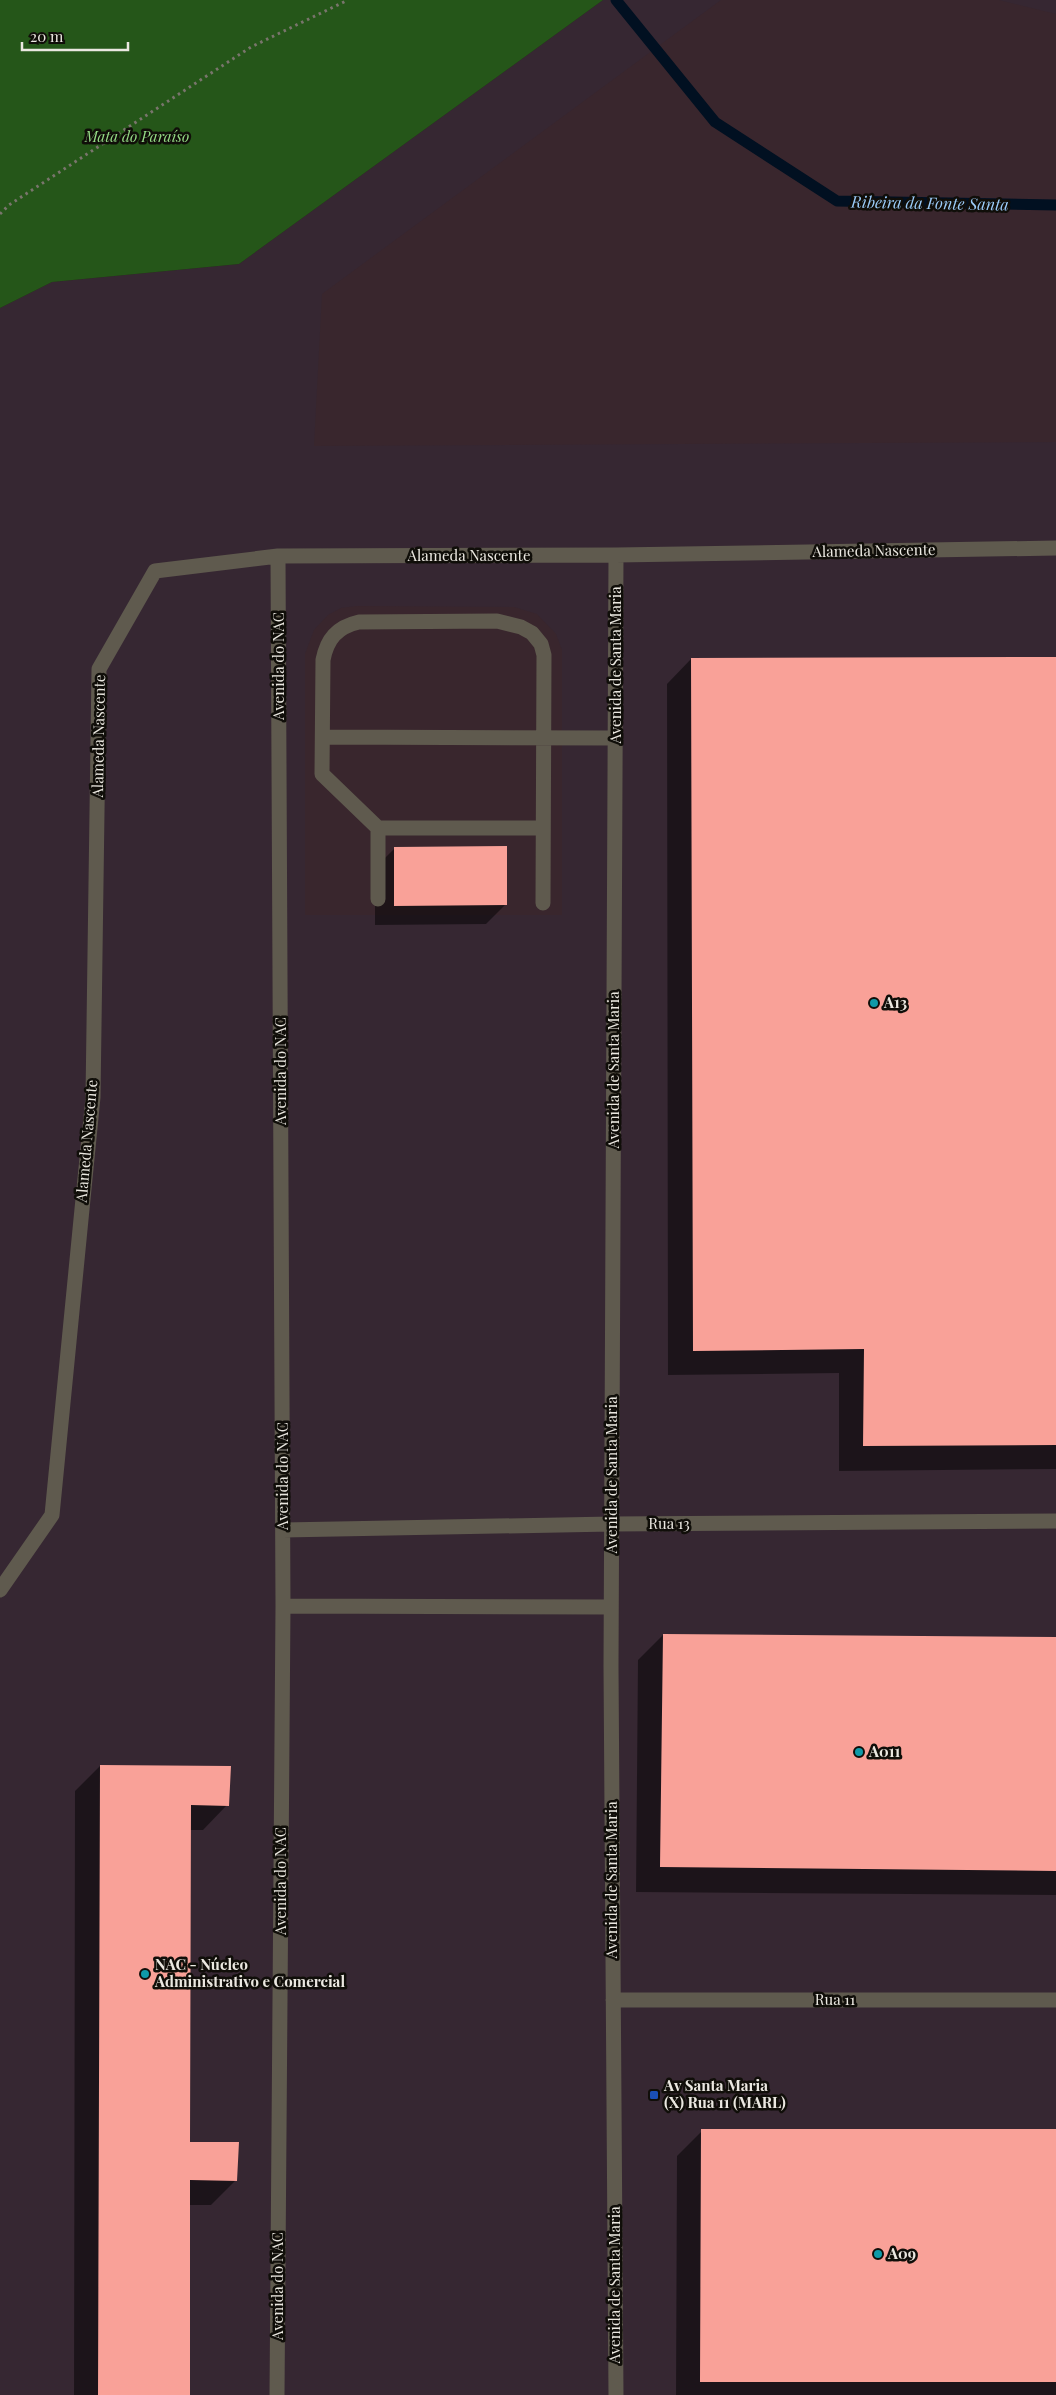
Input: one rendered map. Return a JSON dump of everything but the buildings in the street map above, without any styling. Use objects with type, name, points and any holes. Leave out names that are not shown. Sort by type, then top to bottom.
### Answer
[{"type":"street","name":"Alameda Nascente","points":[[0,1590],[52,1516],[93,1097],[99,669],[155,571],[278,556],[616,555],[1056,548]]},
{"type":"street","name":"Avenida de Santa Maria","points":[[616,555],[611,1607],[616,2395]]},
{"type":"street","name":"Avenida do NAC","points":[[277,2395],[283,1606],[278,556]]},
{"type":"street","points":[[543,828],[378,828],[322,774],[325,649],[329,640],[344,625],[359,622],[497,620],[521,626],[532,633],[541,644],[544,655],[543,903]]},
{"type":"street","points":[[323,738],[615,738]]},
{"type":"street","points":[[378,828],[378,899]]},
{"type":"street","name":"Rua 13","points":[[283,1530],[612,1524],[1056,1521]]},
{"type":"street","points":[[283,1606],[611,1607]]},
{"type":"street","name":"Rua 11","points":[[613,2000],[1056,2000]]},
{"type":"path","points":[[0,214],[9,205],[250,47],[348,0]]},
{"type":"shaded area","points":[[603,0],[1056,0],[1056,2395],[0,2395],[0,308],[52,282],[239,264]]},
{"type":"shaded area","points":[[721,0],[999,0],[1056,14],[1056,442],[314,446],[322,294]]},
{"type":"shaded area","points":[[357,606],[514,607],[537,614],[556,634],[562,650],[562,915],[305,915],[305,654],[314,630],[328,615],[341,608]]},
{"type":"green space","name":"Mata do Paraíso","points":[[0,0],[603,0],[239,264],[52,282],[0,308]]},
{"type":"waterway","name":"Ribeira da Fonte Santa","points":[[616,0],[715,122],[837,201],[1056,205]]},
{"type":"place","name":"A13","points":[[874,1003]]},
{"type":"place","name":"A011","points":[[859,1752]]},
{"type":"place","name":"NAC - Núcleo Administrativo e Comercial","points":[[145,1974]]},
{"type":"place","name":"Av Santa Maria (X) Rua 11 (MARL)","points":[[654,2095]]},
{"type":"place","name":"A09","points":[[878,2254]]}]
